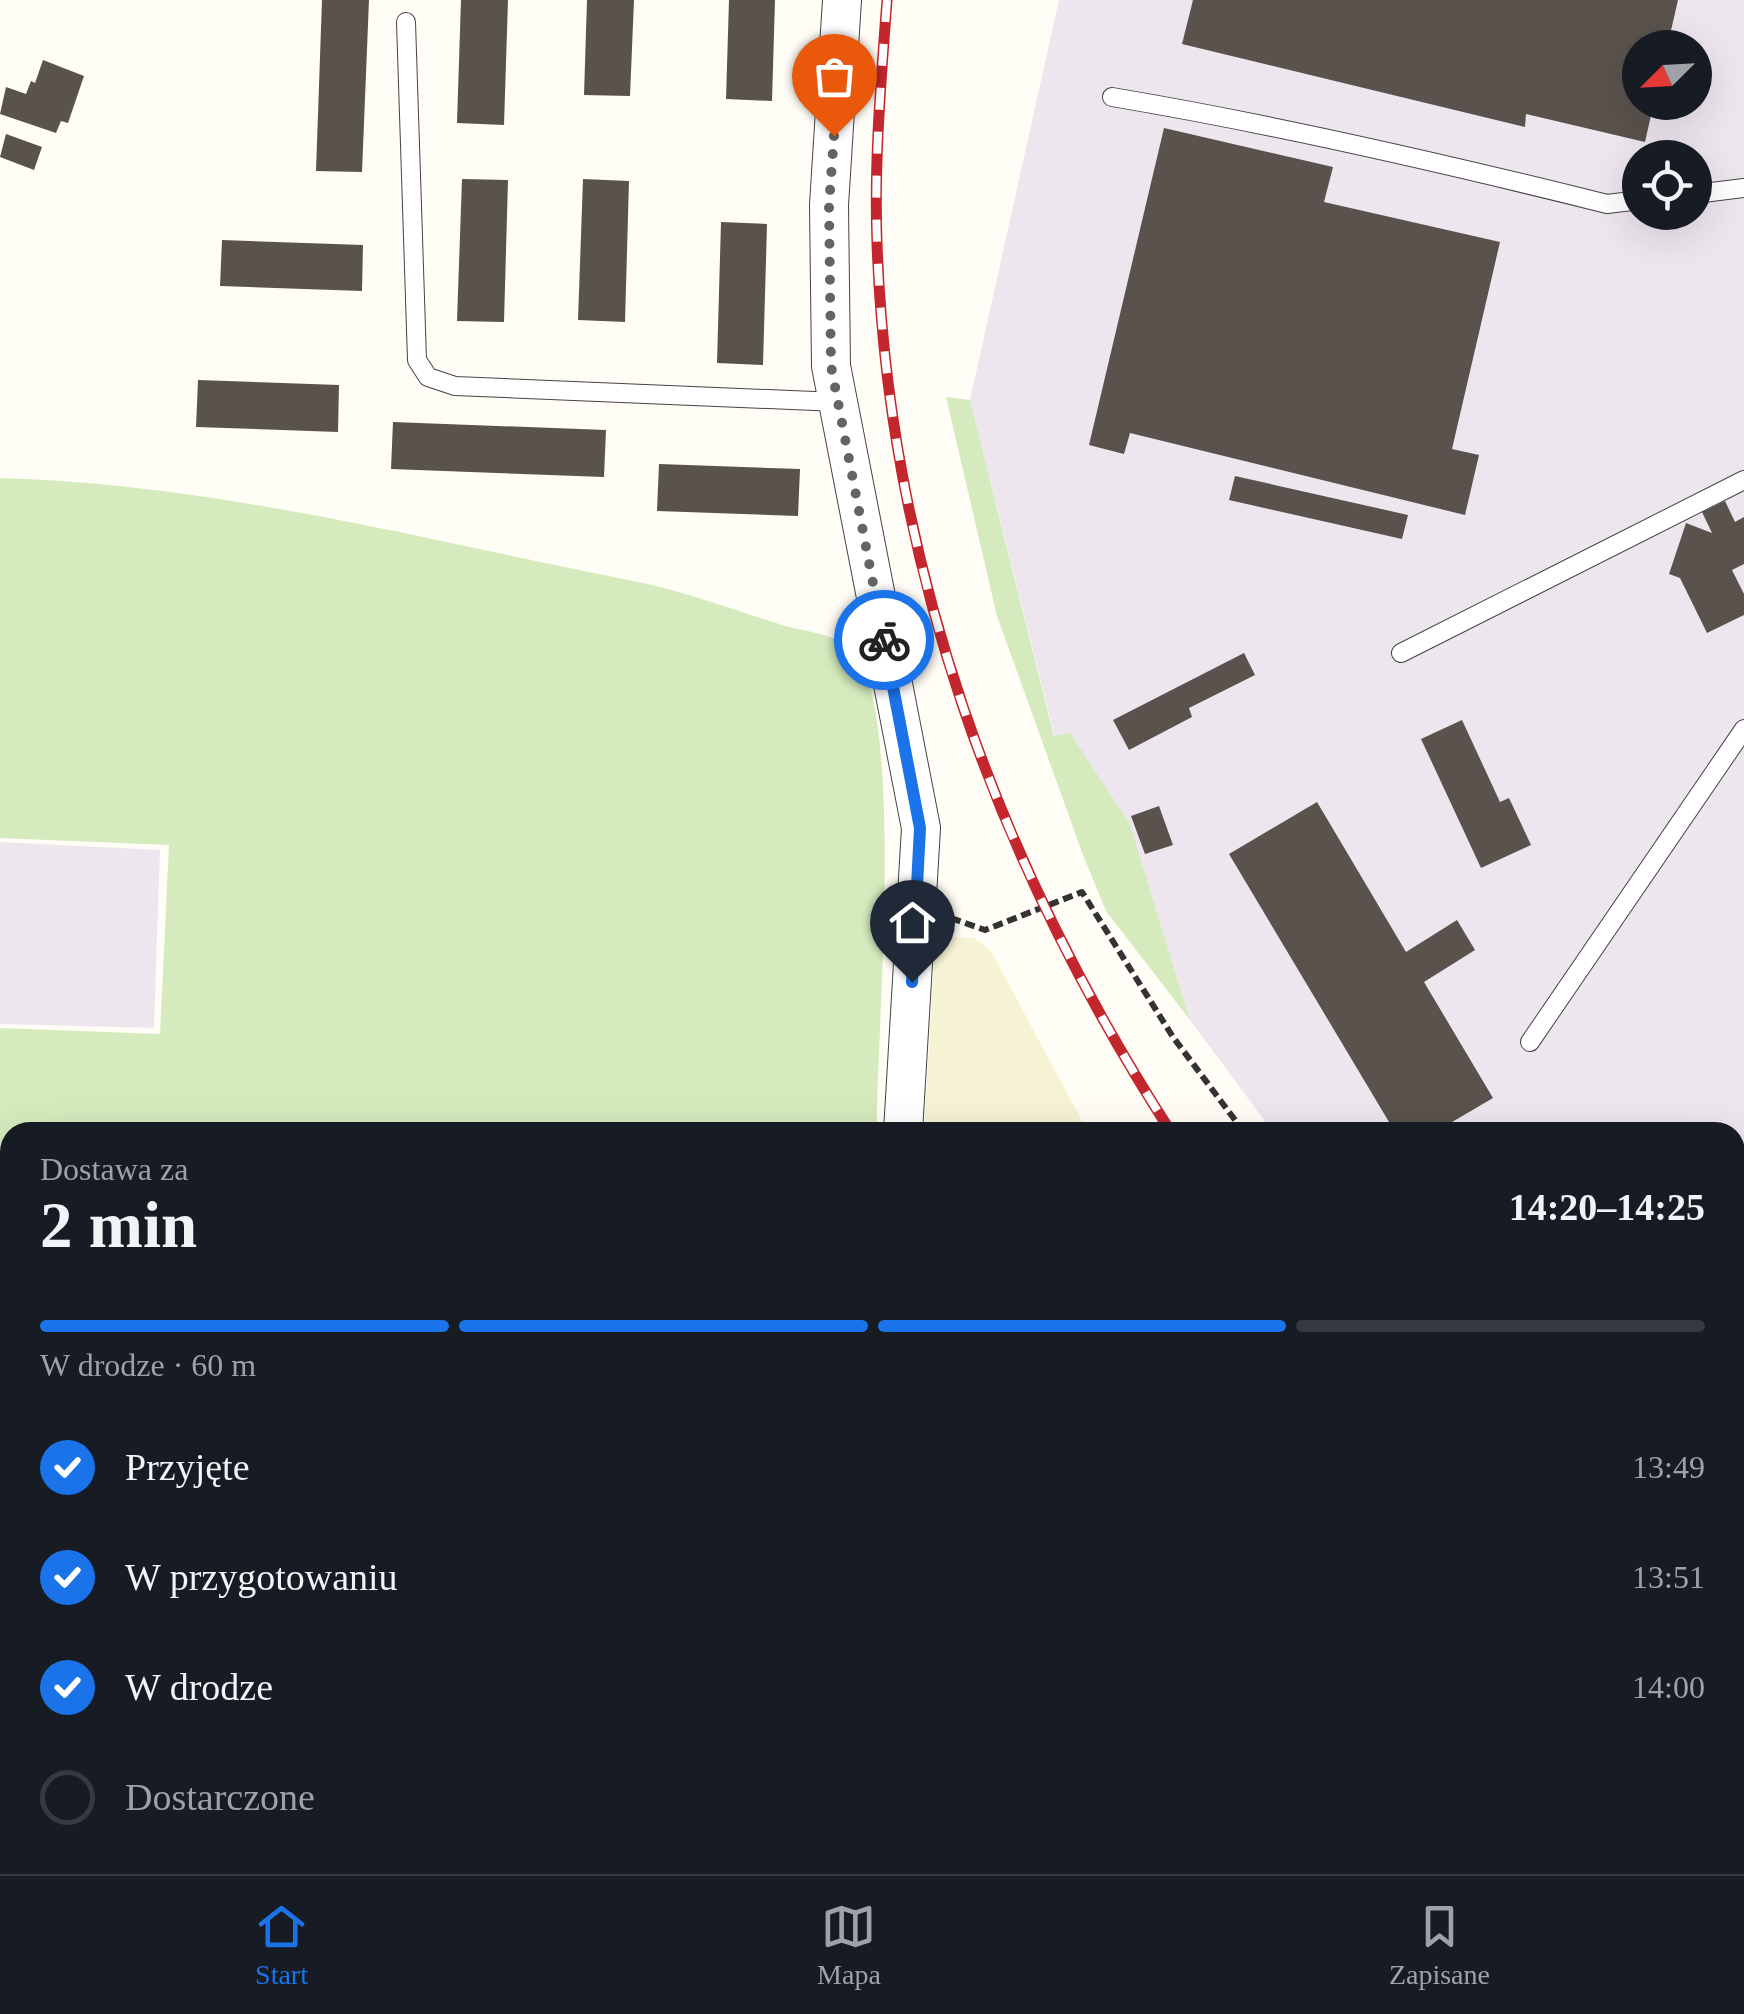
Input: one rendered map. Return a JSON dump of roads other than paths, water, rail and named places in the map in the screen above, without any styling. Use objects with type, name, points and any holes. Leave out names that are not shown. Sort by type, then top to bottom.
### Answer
[{"type":"street","points":[[842,0],[829,205],[831,366],[920,828],[904,1122]]},
{"type":"lane","points":[[406,22],[417,360],[428,377],[454,386],[838,402]]},
{"type":"lane","points":[[1112,97],[1378,147],[1607,204],[1622,202]]},
{"type":"lane","points":[[1712,192],[1744,188]]},
{"type":"lane","points":[[1401,653],[1744,480]]},
{"type":"lane","points":[[1530,1042],[1744,729]]},
{"type":"railway","points":[[887,0],[877,151],[877,243],[886,362],[903,480],[929,595],[963,707],[1005,818],[1054,925],[1109,1030],[1165,1122]]}]
